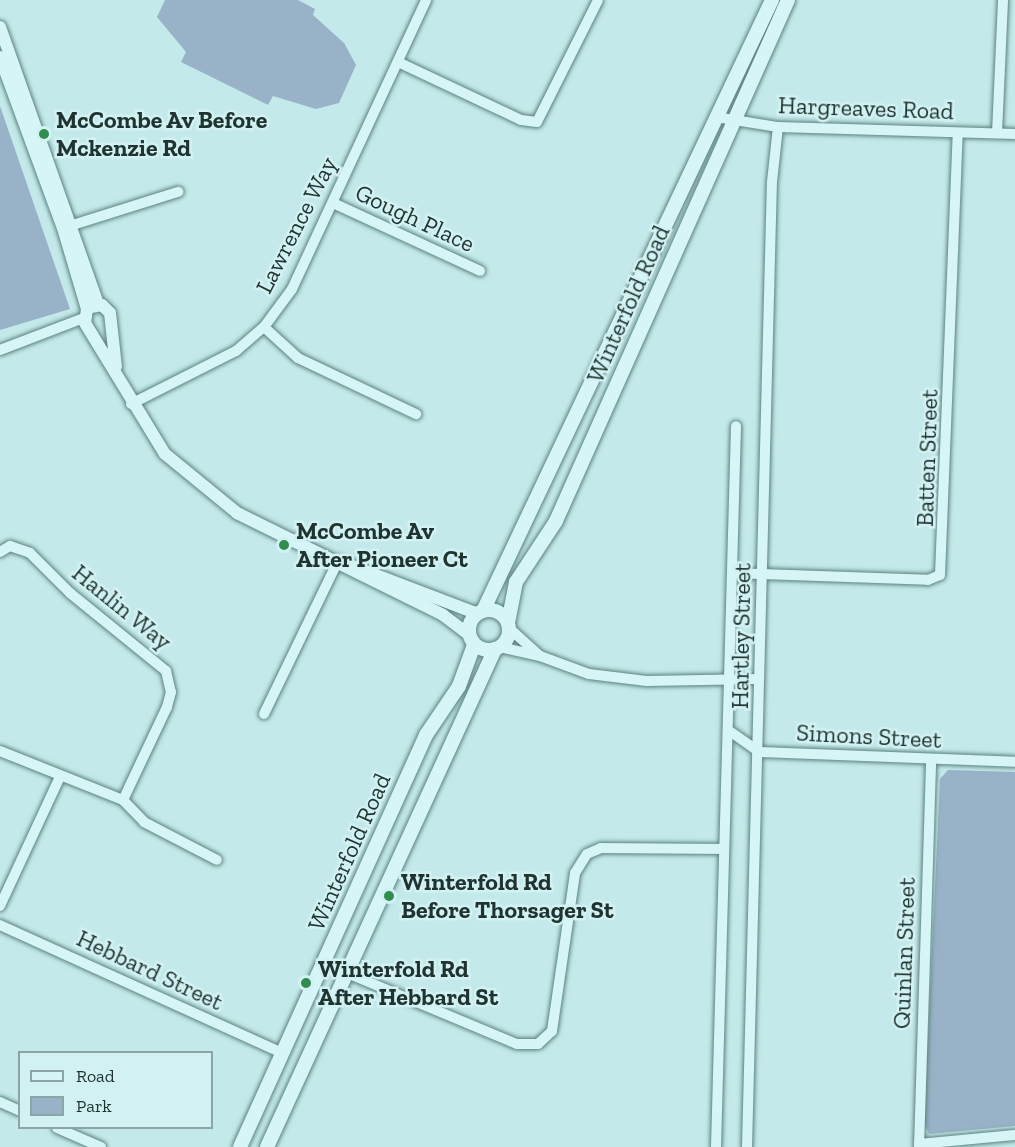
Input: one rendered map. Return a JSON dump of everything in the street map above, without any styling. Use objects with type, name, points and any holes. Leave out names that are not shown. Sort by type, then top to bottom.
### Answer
[{"type":"main road","name":"Winterfold Road","points":[[240,1147],[426,735],[459,686],[481,613],[772,0]]},
{"type":"main road","name":"Winterfold Road","points":[[267,1147],[508,626],[516,582],[556,522],[788,0]]},
{"type":"main road","points":[[481,613],[495,611],[508,626]]},
{"type":"main road","points":[[472,640],[497,648]]},
{"type":"street","name":"Lawrence Way","points":[[131,404],[236,351],[264,327],[292,289],[426,0]]},
{"type":"street","points":[[398,62],[521,120],[537,122],[598,0]]},
{"type":"street","points":[[997,133],[1003,0]]},
{"type":"street","points":[[0,27],[67,227],[90,318],[116,367],[131,404],[165,454],[211,496],[338,561],[472,640]]},
{"type":"street","points":[[0,57],[67,227]]},
{"type":"street","name":"Hargreaves Road","points":[[716,117],[778,127],[1015,134]]},
{"type":"street","name":"Hartley Street","points":[[747,1147],[760,752],[759,679],[772,182],[778,127]]},
{"type":"street","name":"Batten Street","points":[[732,573],[928,580],[940,575],[958,133]]},
{"type":"street","points":[[67,227],[178,192]]},
{"type":"street","name":"Gough Place","points":[[333,202],[480,271]]},
{"type":"street","points":[[0,350],[90,318],[110,314],[108,327],[116,367]]},
{"type":"street","points":[[90,318],[108,327]]},
{"type":"street","points":[[264,327],[298,358],[416,414]]},
{"type":"street","name":"Hartley Street","points":[[716,1147],[736,426]]},
{"type":"street","name":"Hanlin Way","points":[[0,552],[10,546],[30,553],[166,671],[171,692],[167,707],[123,801]]},
{"type":"street","points":[[338,561],[481,613]]},
{"type":"street","points":[[264,714],[338,561]]},
{"type":"street","points":[[508,626],[540,656]]},
{"type":"street","points":[[497,648],[540,656],[572,670],[616,678],[759,679]]},
{"type":"street","name":"Simons Street","points":[[728,730],[760,752],[931,761],[1015,762]]},
{"type":"street","points":[[0,751],[59,779],[123,801],[144,822],[217,860]]},
{"type":"street","name":"Quinlan Street","points":[[919,1145],[931,761]]},
{"type":"street","points":[[0,906],[59,779]]},
{"type":"street","points":[[347,973],[517,1044],[538,1044],[552,1030],[575,873],[587,854],[601,848],[724,849]]},
{"type":"street","name":"Hebbard Street","points":[[0,925],[282,1053]]},
{"type":"street","points":[[0,1102],[18,1110]]},
{"type":"street","points":[[59,1129],[101,1147]]},
{"type":"street","points":[[919,1145],[1015,1135]]},
{"type":"green space","points":[[165,0],[298,0],[315,9],[313,15],[344,43],[356,65],[339,103],[316,109],[273,96],[268,105],[181,62],[186,52],[157,17]]},
{"type":"green space","points":[[0,106],[70,309],[0,330]]},
{"type":"green space","points":[[948,770],[1015,772],[1015,1126],[929,1134],[924,1123],[940,779]]},
{"type":"place","name":"McCombe Av Before Mckenzie Rd","points":[[44,134]]},
{"type":"place","name":"McCombe Av After Pioneer Ct","points":[[284,545]]},
{"type":"place","name":"Winterfold Rd Before Thorsager St","points":[[389,896]]},
{"type":"place","name":"Winterfold Rd After Hebbard St","points":[[306,983]]}]
